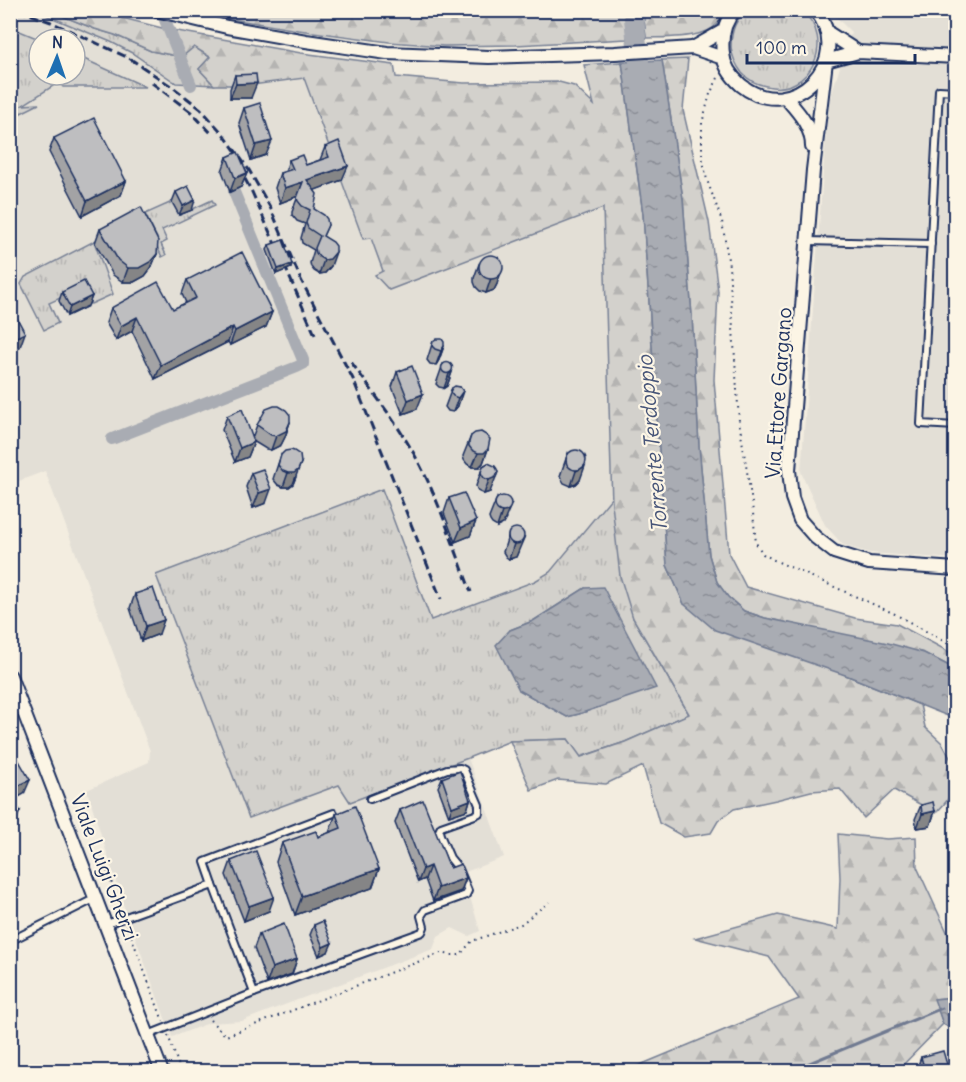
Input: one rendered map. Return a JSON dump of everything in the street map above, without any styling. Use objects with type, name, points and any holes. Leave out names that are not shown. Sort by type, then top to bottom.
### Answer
[{"type":"street","points":[[156,10],[227,27],[306,41],[387,52],[489,57],[693,48],[723,31]]},
{"type":"street","points":[[735,10],[730,15],[723,31],[724,61],[735,80],[749,91],[766,97],[785,97],[798,93],[820,74],[826,61],[858,52],[956,57]]},
{"type":"street","points":[[815,10],[827,32],[858,52]]},
{"type":"street","name":"Via Ettore Gargano","points":[[827,32],[828,46],[813,170],[789,471],[792,498],[800,520],[815,537],[834,552],[869,563],[956,569]]},
{"type":"street","points":[[693,48],[724,61]]},
{"type":"street","name":"Via Ettore Gargano","points":[[785,97],[804,119],[812,137],[813,170]]},
{"type":"street","name":"Viale Luigi Gherzi","points":[[10,676],[162,1071]]},
{"type":"lane","points":[[956,90],[939,90],[921,424],[956,426]]},
{"type":"lane","points":[[808,241],[931,244]]},
{"type":"lane","points":[[148,1035],[254,993],[422,932],[424,927],[421,915],[424,910],[466,895],[467,887],[459,869],[450,858],[439,831],[441,827],[478,813],[479,805],[464,770],[460,768],[447,770],[370,799]]},
{"type":"lane","points":[[254,993],[205,862],[334,813]]},
{"type":"lane","points":[[105,925],[213,885]]},
{"type":"lane","points":[[10,942],[96,898]]},
{"type":"path","points":[[724,61],[710,94],[702,123],[702,156],[707,180],[722,221],[729,266],[739,421],[756,543],[763,554],[774,560],[895,614],[956,648]]},
{"type":"path","points":[[101,854],[181,1071]]},
{"type":"path","points":[[204,1013],[226,1036],[441,953],[460,955],[472,941],[521,924],[549,902]]},
{"type":"shaded area","points":[[11,11],[61,11],[369,75],[464,83],[559,82],[574,86],[601,128],[612,504],[633,618],[698,729],[531,790],[510,741],[468,758],[504,857],[463,873],[480,931],[469,936],[452,928],[438,936],[433,949],[242,1021],[209,1023],[172,1037],[123,904],[87,790],[149,762],[150,751],[45,471],[11,484]]},
{"type":"shaded area","points":[[830,11],[955,11],[955,559],[869,553],[843,545],[825,525],[801,472],[828,105],[851,32]]},
{"type":"green space","points":[[36,11],[50,11],[151,51],[182,57],[193,46],[210,57],[199,69],[214,85],[176,83],[132,53],[87,32],[87,27],[75,27]]},
{"type":"green space","points":[[50,11],[95,11],[166,29],[301,53],[394,65],[396,77],[464,83],[559,82],[574,86],[594,105],[584,65],[622,62],[643,214],[667,565],[684,604],[920,705],[925,727],[942,743],[955,767],[955,792],[936,813],[894,790],[864,818],[840,789],[811,791],[734,809],[718,821],[711,833],[684,837],[659,823],[643,766],[606,784],[558,780],[531,790],[510,741],[568,739],[581,757],[625,742],[689,714],[633,618],[620,576],[612,504],[603,208],[389,290],[375,275],[383,271],[371,238],[363,239],[304,78],[252,85],[214,85],[199,69],[210,57],[194,47],[182,57],[151,51]]},
{"type":"green space","points":[[202,11],[626,11],[627,39],[444,46],[389,42],[298,30],[208,15]]},
{"type":"green space","points":[[643,11],[723,11],[720,21],[713,28],[703,32],[679,37],[646,38]]},
{"type":"green space","points":[[747,11],[802,11],[812,23],[817,36],[818,50],[814,63],[806,75],[795,83],[782,87],[759,84],[742,73],[733,58],[731,42],[737,22]]},
{"type":"green space","points":[[10,27],[27,34],[27,87],[51,87],[23,105],[39,104],[11,118]]},
{"type":"green space","points":[[688,59],[683,110],[709,222],[718,291],[714,380],[729,554],[746,587],[855,618],[897,624],[955,655],[955,669],[924,653],[765,618],[744,611],[728,597],[717,582],[709,555],[699,446],[683,199],[662,60]]},
{"type":"green space","points":[[87,60],[146,87],[87,87]]},
{"type":"green space","points":[[212,200],[215,205],[162,230],[167,241],[161,244],[166,255],[162,257],[154,240],[157,238],[145,214],[172,202],[180,215]]},
{"type":"green space","points":[[133,221],[135,223],[95,244],[113,294],[91,304],[82,288],[49,303],[58,323],[44,330],[21,284],[25,277]]},
{"type":"green space","points":[[382,489],[431,620],[535,581],[550,572],[612,497],[633,618],[689,714],[625,742],[580,757],[568,739],[510,741],[350,802],[339,785],[249,818],[156,575]],"holes":[[[585,588],[655,687],[567,717],[519,690],[510,630],[533,621]]]},
{"type":"green space","points":[[838,834],[887,839],[916,837],[917,867],[948,934],[955,933],[955,997],[935,999],[943,1024],[897,1071],[623,1072],[799,999],[769,957],[695,938],[778,915],[838,929],[840,878]]},
{"type":"water","points":[[626,11],[643,11],[646,38],[627,39]]},
{"type":"water","points":[[662,60],[683,199],[699,446],[709,555],[717,582],[728,597],[744,611],[765,618],[888,643],[924,653],[955,669],[955,719],[848,676],[715,630],[684,604],[667,565],[643,214],[622,62]]},
{"type":"water","points":[[603,587],[656,688],[567,717],[519,690],[496,645],[510,630],[533,621],[585,588]]},
{"type":"water","points":[[956,997],[955,1041],[953,1030],[943,1024],[934,999]]},
{"type":"building","points":[[256,74],[257,83],[236,84],[235,75]]},
{"type":"building","points":[[260,103],[272,141],[256,145],[244,108]]},
{"type":"building","points":[[94,118],[126,181],[87,201],[54,138]]},
{"type":"building","points":[[339,141],[348,166],[307,180],[317,194],[314,209],[327,219],[328,225],[323,236],[336,246],[336,252],[330,259],[324,260],[316,253],[315,248],[320,236],[308,228],[306,223],[310,210],[302,206],[297,198],[303,182],[285,188],[280,173],[293,169],[289,160],[302,155],[306,165],[329,157],[325,147]]},
{"type":"building","points":[[238,152],[247,173],[235,178],[227,157]]},
{"type":"building","points":[[188,186],[195,200],[183,206],[176,192]]},
{"type":"building","points":[[141,207],[158,241],[157,254],[150,262],[139,268],[128,268],[118,260],[100,229]]},
{"type":"building","points":[[283,240],[292,264],[278,269],[269,245]]},
{"type":"building","points":[[242,252],[272,312],[235,331],[233,327],[161,365],[137,317],[121,326],[111,308],[158,282],[173,309],[196,298],[187,280]]},
{"type":"building","points":[[491,255],[499,259],[503,267],[499,275],[491,279],[483,275],[479,267],[483,259]]},
{"type":"building","points":[[84,281],[92,296],[70,307],[62,292]]},
{"type":"building","points":[[10,305],[25,333],[10,340]]},
{"type":"building","points":[[436,339],[442,339],[444,342],[441,351],[432,346]]},
{"type":"building","points":[[447,362],[453,368],[447,374],[441,368]]},
{"type":"building","points":[[412,366],[423,394],[408,400],[397,372]]},
{"type":"building","points":[[455,386],[460,387],[463,391],[458,398],[450,392]]},
{"type":"building","points":[[279,406],[290,415],[286,431],[276,436],[257,425],[266,409]]},
{"type":"building","points":[[242,409],[254,442],[240,448],[227,416]]},
{"type":"building","points":[[481,432],[490,439],[488,449],[484,453],[478,453],[472,450],[469,442],[471,436]]},
{"type":"building","points":[[291,450],[300,455],[301,463],[298,470],[288,473],[278,465],[281,455]]},
{"type":"building","points":[[572,450],[580,450],[586,456],[586,464],[580,470],[572,470],[566,464],[566,456]]},
{"type":"building","points":[[488,463],[495,466],[498,472],[496,477],[489,480],[484,478],[481,472],[483,466]]},
{"type":"building","points":[[263,469],[271,489],[259,493],[251,473]]},
{"type":"building","points":[[464,493],[476,521],[461,528],[449,498]]},
{"type":"building","points":[[503,496],[509,498],[511,504],[509,510],[503,512],[497,510],[495,504],[497,498]]},
{"type":"building","points":[[516,528],[524,536],[516,544],[508,536]]},
{"type":"building","points":[[153,588],[164,620],[146,626],[135,594]]},
{"type":"building","points":[[10,745],[30,780],[10,790]]},
{"type":"building","points":[[460,771],[470,800],[452,807],[442,778]]},
{"type":"building","points":[[10,794],[20,811],[10,816]]},
{"type":"building","points":[[423,800],[450,868],[461,864],[466,878],[438,888],[430,866],[423,869],[400,810]]},
{"type":"building","points":[[933,802],[935,811],[922,814],[921,805]]},
{"type":"building","points":[[355,806],[379,869],[302,896],[282,843],[316,831],[318,837],[341,828],[336,814]]},
{"type":"building","points":[[256,851],[274,897],[249,906],[231,861]]},
{"type":"building","points":[[323,921],[332,943],[323,947],[314,925]]},
{"type":"building","points":[[284,924],[297,959],[272,968],[259,934]]},
{"type":"building","points":[[943,1051],[949,1071],[925,1071],[921,1057]]},
{"type":"waterway","points":[[161,10],[191,85]]},
{"type":"waterway","name":"Torrente Terdoppio","points":[[633,10],[642,88]]},
{"type":"waterway","points":[[112,439],[303,364],[234,192]]},
{"type":"waterway","points":[[788,1072],[942,1008]]},
{"type":"railway","points":[[18,10],[51,22],[129,58],[201,109],[224,135],[249,170],[270,207],[301,280],[353,379],[441,599]]},
{"type":"railway","points":[[152,83],[191,112],[213,135]]},
{"type":"railway","points":[[245,179],[316,337]]},
{"type":"railway","points":[[351,362],[413,451],[441,512],[471,592]]}]
